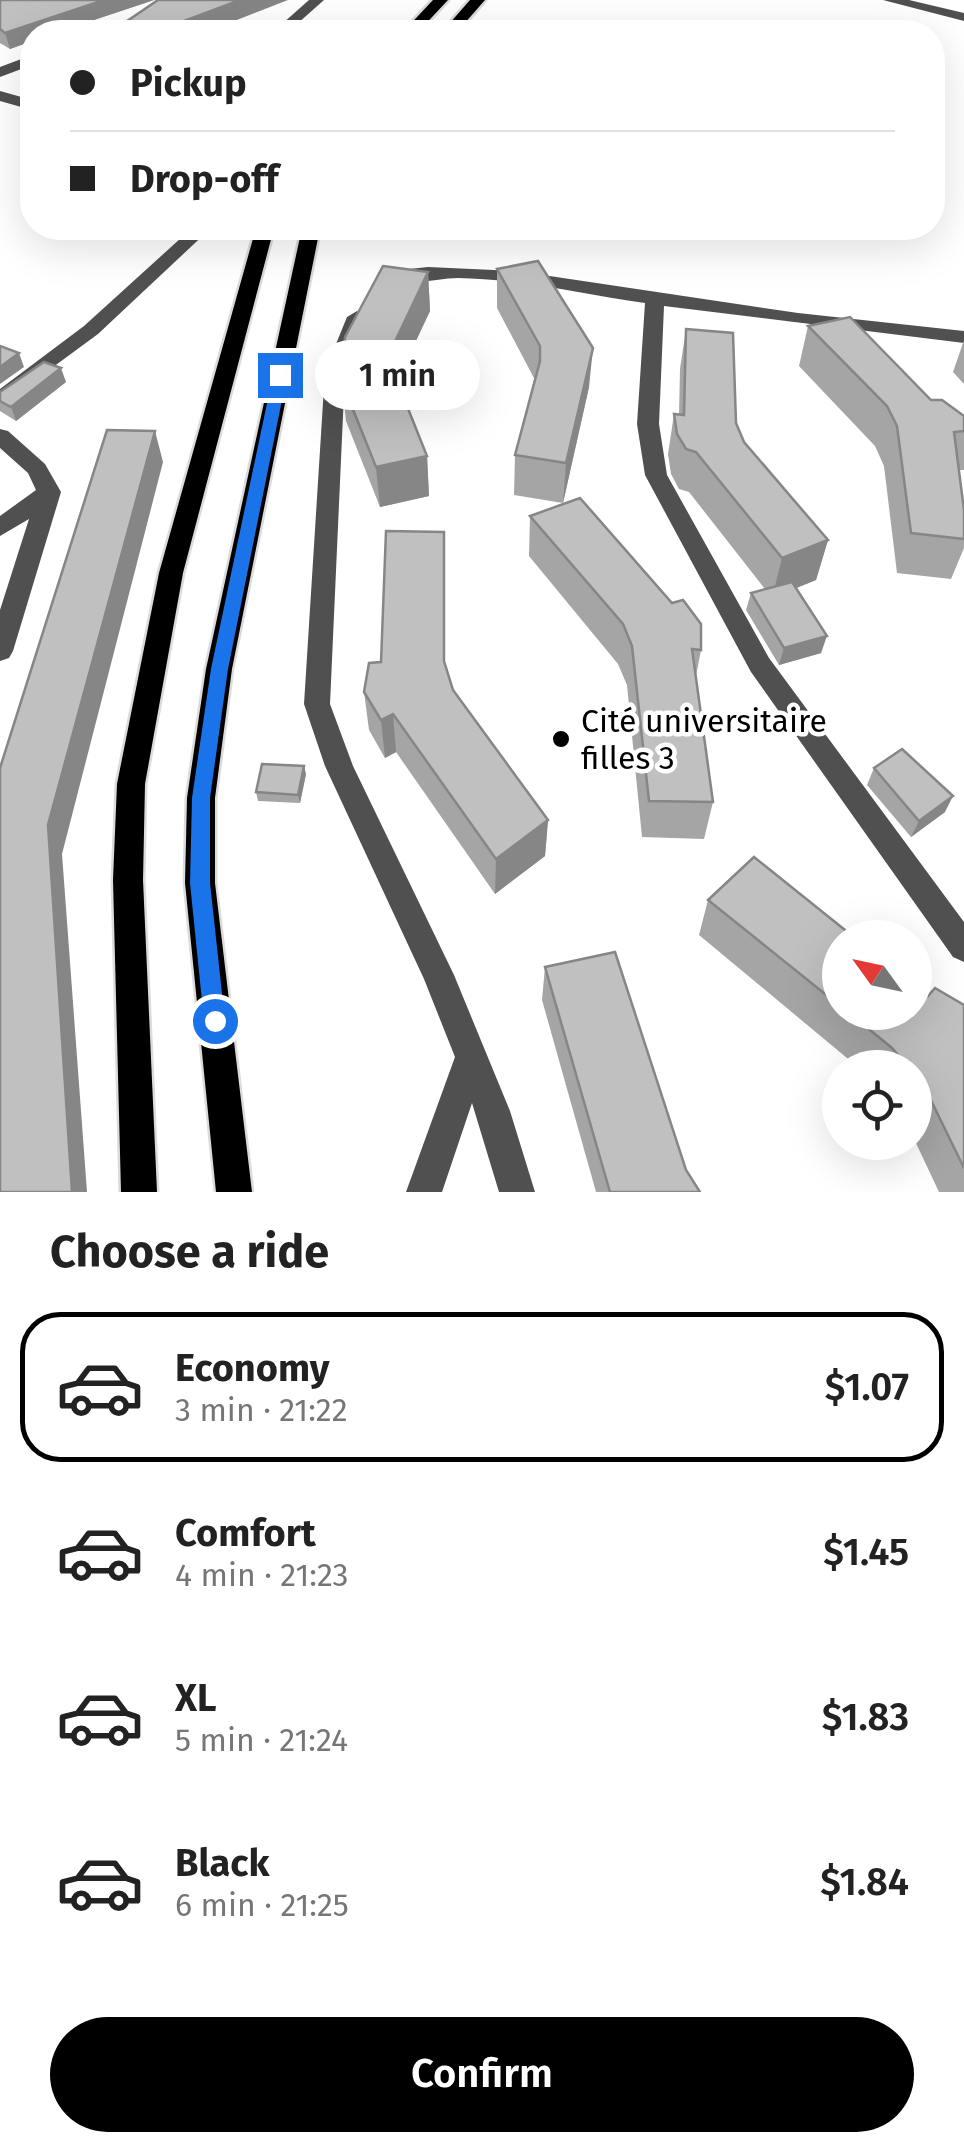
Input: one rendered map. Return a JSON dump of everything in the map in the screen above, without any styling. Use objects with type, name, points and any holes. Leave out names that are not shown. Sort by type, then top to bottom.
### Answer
[{"type":"main road","points":[[421,20],[440,0]]},
{"type":"main road","points":[[460,20],[478,0]]},
{"type":"main road","points":[[139,1192],[128,880],[131,784],[170,573],[262,240]]},
{"type":"main road","points":[[234,1192],[200,883],[201,798],[219,669],[308,240]]},
{"type":"street","points":[[129,20],[165,3],[190,0]]},
{"type":"street","points":[[294,20],[318,0]]},
{"type":"street","points":[[890,0],[964,17]]},
{"type":"street","points":[[0,399],[91,330],[189,240]]},
{"type":"street","points":[[518,1192],[493,1111],[438,975],[339,766],[318,704],[336,371],[351,326],[382,284],[421,272],[489,274],[964,337]]},
{"type":"street","points":[[655,298],[648,424],[656,474],[760,665],[964,948]]},
{"type":"street","points":[[0,436],[37,469],[49,492],[0,652]]},
{"type":"street","points":[[0,528],[49,492]]},
{"type":"street","points":[[424,1192],[471,1058]]},
{"type":"building","points":[[0,0],[104,0],[44,20],[20,20],[20,28],[5,33],[0,29]]},
{"type":"building","points":[[158,0],[240,0],[187,20],[129,20]]},
{"type":"building","points":[[538,261],[593,348],[566,463],[515,455],[540,361],[540,346],[497,269]]},
{"type":"building","points":[[383,266],[428,272],[392,348],[391,366],[427,456],[376,467],[342,382],[345,337]]},
{"type":"building","points":[[850,317],[931,400],[942,400],[964,416],[964,431],[954,432],[964,539],[911,533],[897,426],[887,406],[808,326]]},
{"type":"building","points":[[686,329],[733,333],[736,423],[744,442],[828,540],[782,558],[696,452],[686,449],[677,434],[674,414],[684,415]]},
{"type":"building","points":[[0,346],[19,353],[0,367]]},
{"type":"building","points":[[44,362],[61,368],[11,407],[0,401],[0,392]]},
{"type":"building","points":[[107,430],[155,431],[48,825],[72,1192],[0,1192],[0,768]]},
{"type":"building","points":[[580,498],[672,603],[683,600],[701,624],[701,650],[692,649],[713,802],[649,801],[632,646],[623,624],[530,516]]},
{"type":"building","points":[[386,531],[444,532],[444,661],[453,690],[548,820],[496,859],[393,714],[381,720],[364,692],[369,663],[381,662]]},
{"type":"building","points":[[792,582],[827,636],[784,648],[751,593]]},
{"type":"building","points":[[902,749],[953,796],[919,821],[874,768]]},
{"type":"building","points":[[262,764],[304,766],[298,795],[256,792]]},
{"type":"building","points":[[754,857],[833,920],[822,920],[822,992],[708,900]]},
{"type":"building","points":[[615,952],[686,1170],[700,1192],[610,1192],[545,967]]},
{"type":"building","points":[[935,988],[964,1005],[964,1168],[932,1102],[932,1050],[892,1048],[870,1030],[932,1030]]},
{"type":"place","name":"Cité universitaire filles 3","points":[[561,739]]},
{"type":"route","points":[[215,1021],[200,883],[201,798],[219,669],[280,375]]}]
